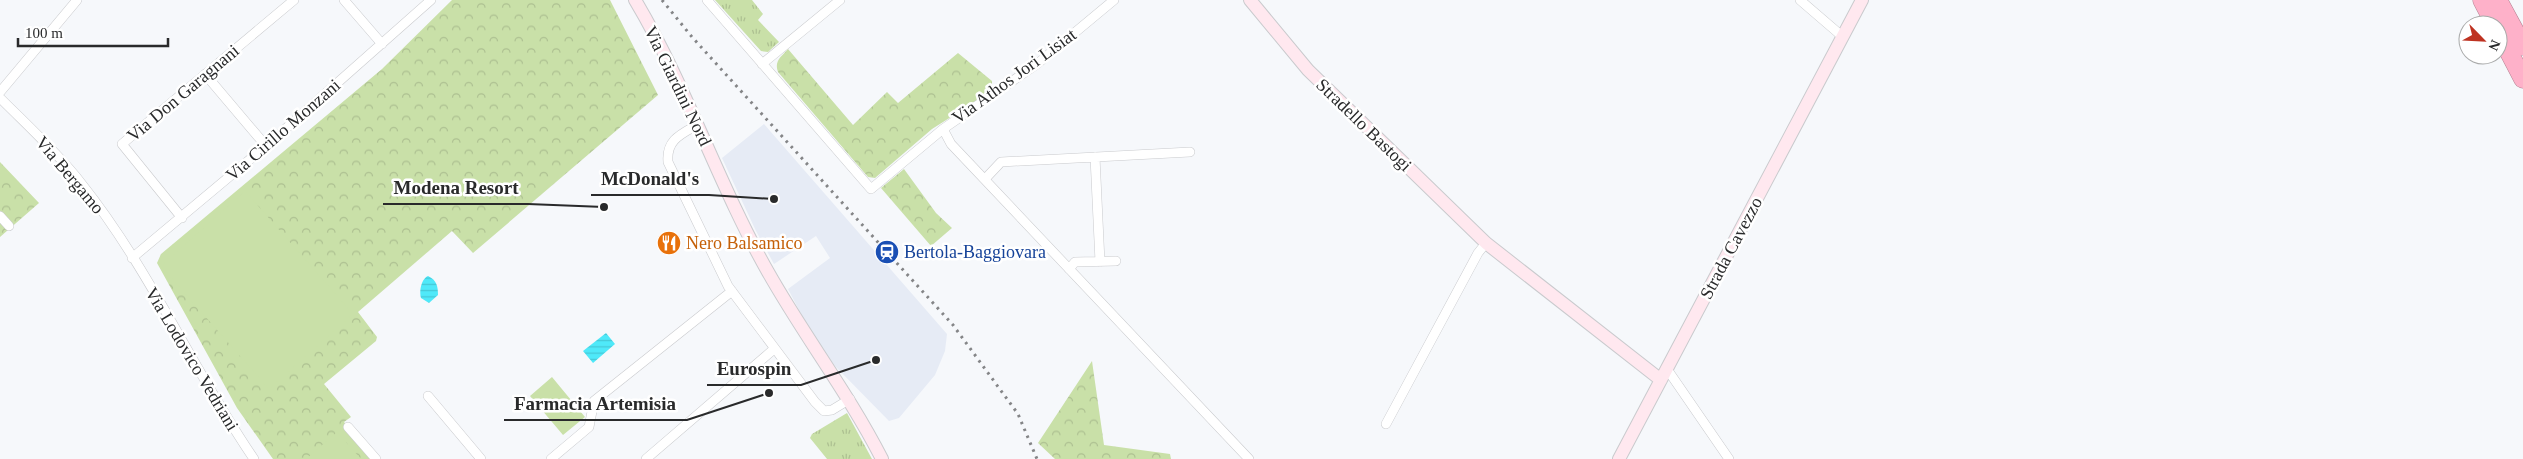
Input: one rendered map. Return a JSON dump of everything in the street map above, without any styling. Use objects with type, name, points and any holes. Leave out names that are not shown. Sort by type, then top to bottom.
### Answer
[{"type":"highway","points":[[2482,0],[2490,15]]},
{"type":"highway","points":[[2498,0],[2523,46]]},
{"type":"highway","points":[[2508,50],[2523,79]]},
{"type":"street","points":[[0,92],[77,0]]},
{"type":"street","name":"Via Don Garagnani","points":[[182,218],[122,144],[294,0]]},
{"type":"street","points":[[344,0],[382,44]]},
{"type":"street","name":"Via Cirillo Monzani","points":[[132,258],[266,146],[431,0]]},
{"type":"street","name":"Via Giardini Nord","points":[[635,0],[674,73],[697,125],[768,271],[850,399],[882,459]]},
{"type":"street","points":[[707,0],[871,189],[942,129]]},
{"type":"street","points":[[762,64],[840,0]]},
{"type":"street","name":"Via Athos Jori Lisiat","points":[[1114,0],[1037,64],[942,129],[951,144],[1249,459]]},
{"type":"street","name":"Stradello Bastogi","points":[[1250,0],[1308,70],[1486,243],[1664,375]]},
{"type":"street","points":[[1800,0],[1843,37]]},
{"type":"street","name":"Strada Cavezzo","points":[[1620,459],[1862,0]]},
{"type":"street","points":[[205,74],[266,146]]},
{"type":"street","name":"Via Bergamo","points":[[0,98],[80,181],[132,258]]},
{"type":"street","points":[[697,125],[673,139],[667,154],[668,162],[732,292],[814,402],[824,411],[832,410],[850,399]]},
{"type":"street","points":[[986,179],[1001,162],[1190,152]]},
{"type":"street","points":[[1095,157],[1100,262]]},
{"type":"street","points":[[0,216],[9,226]]},
{"type":"street","points":[[1386,424],[1478,253],[1486,243]]},
{"type":"street","name":"Via Lodovico Vedriani","points":[[132,258],[231,426],[254,459]]},
{"type":"street","points":[[1069,268],[1075,262],[1116,261]]},
{"type":"street","points":[[551,459],[589,427],[594,401],[732,292]]},
{"type":"street","points":[[646,459],[774,349]]},
{"type":"street","points":[[1664,375],[1729,459]]},
{"type":"street","points":[[428,396],[481,459]]},
{"type":"street","points":[[348,427],[376,459]]},
{"type":"shaded area","points":[[764,124],[947,334],[945,351],[935,375],[899,418],[889,421],[835,366],[809,329],[788,289],[830,258],[816,236],[774,264],[756,231],[722,158]]},
{"type":"green space","points":[[452,0],[610,0],[658,95],[473,253],[452,231],[358,312],[377,337],[376,341],[324,384],[351,417],[344,422],[375,459],[273,459],[237,408],[157,263],[161,254],[382,69]]},
{"type":"green space","points":[[715,0],[752,0],[763,14],[758,20],[779,42],[768,52],[761,51]]},
{"type":"green space","points":[[788,49],[853,125],[887,92],[898,103],[958,53],[992,81],[992,91],[932,129],[875,178],[868,177],[778,72],[778,62]]},
{"type":"green space","points":[[0,162],[39,203],[0,237]]},
{"type":"green space","points":[[904,169],[936,213],[952,228],[931,246],[881,188]]},
{"type":"green space","points":[[245,191],[353,314],[269,389],[161,266]]},
{"type":"green space","points":[[1092,361],[1104,445],[1170,454],[1171,459],[1055,459],[1038,443]]},
{"type":"green space","points":[[552,377],[585,417],[563,435],[530,396]]},
{"type":"green space","points":[[847,413],[872,459],[827,459],[810,438],[812,434]]},
{"type":"green space","points":[[337,432],[361,459],[306,459]]},
{"type":"water","points":[[428,276],[435,282],[438,292],[438,295],[429,303],[421,298],[420,292],[422,283]]},
{"type":"water","points":[[606,333],[615,344],[593,363],[583,351]]},
{"type":"railway","points":[[662,0],[692,37],[953,325],[1018,414],[1037,459]]},
{"type":"place","name":"McDonald's","points":[[774,199]]},
{"type":"place","name":"Modena Resort","points":[[604,207]]},
{"type":"place","name":"Nero Balsamico","points":[[669,243]]},
{"type":"place","name":"Bertola-Baggiovara","points":[[887,252]]},
{"type":"place","name":"Eurospin","points":[[876,360]]},
{"type":"place","name":"Farmacia Artemisia","points":[[769,393]]}]
